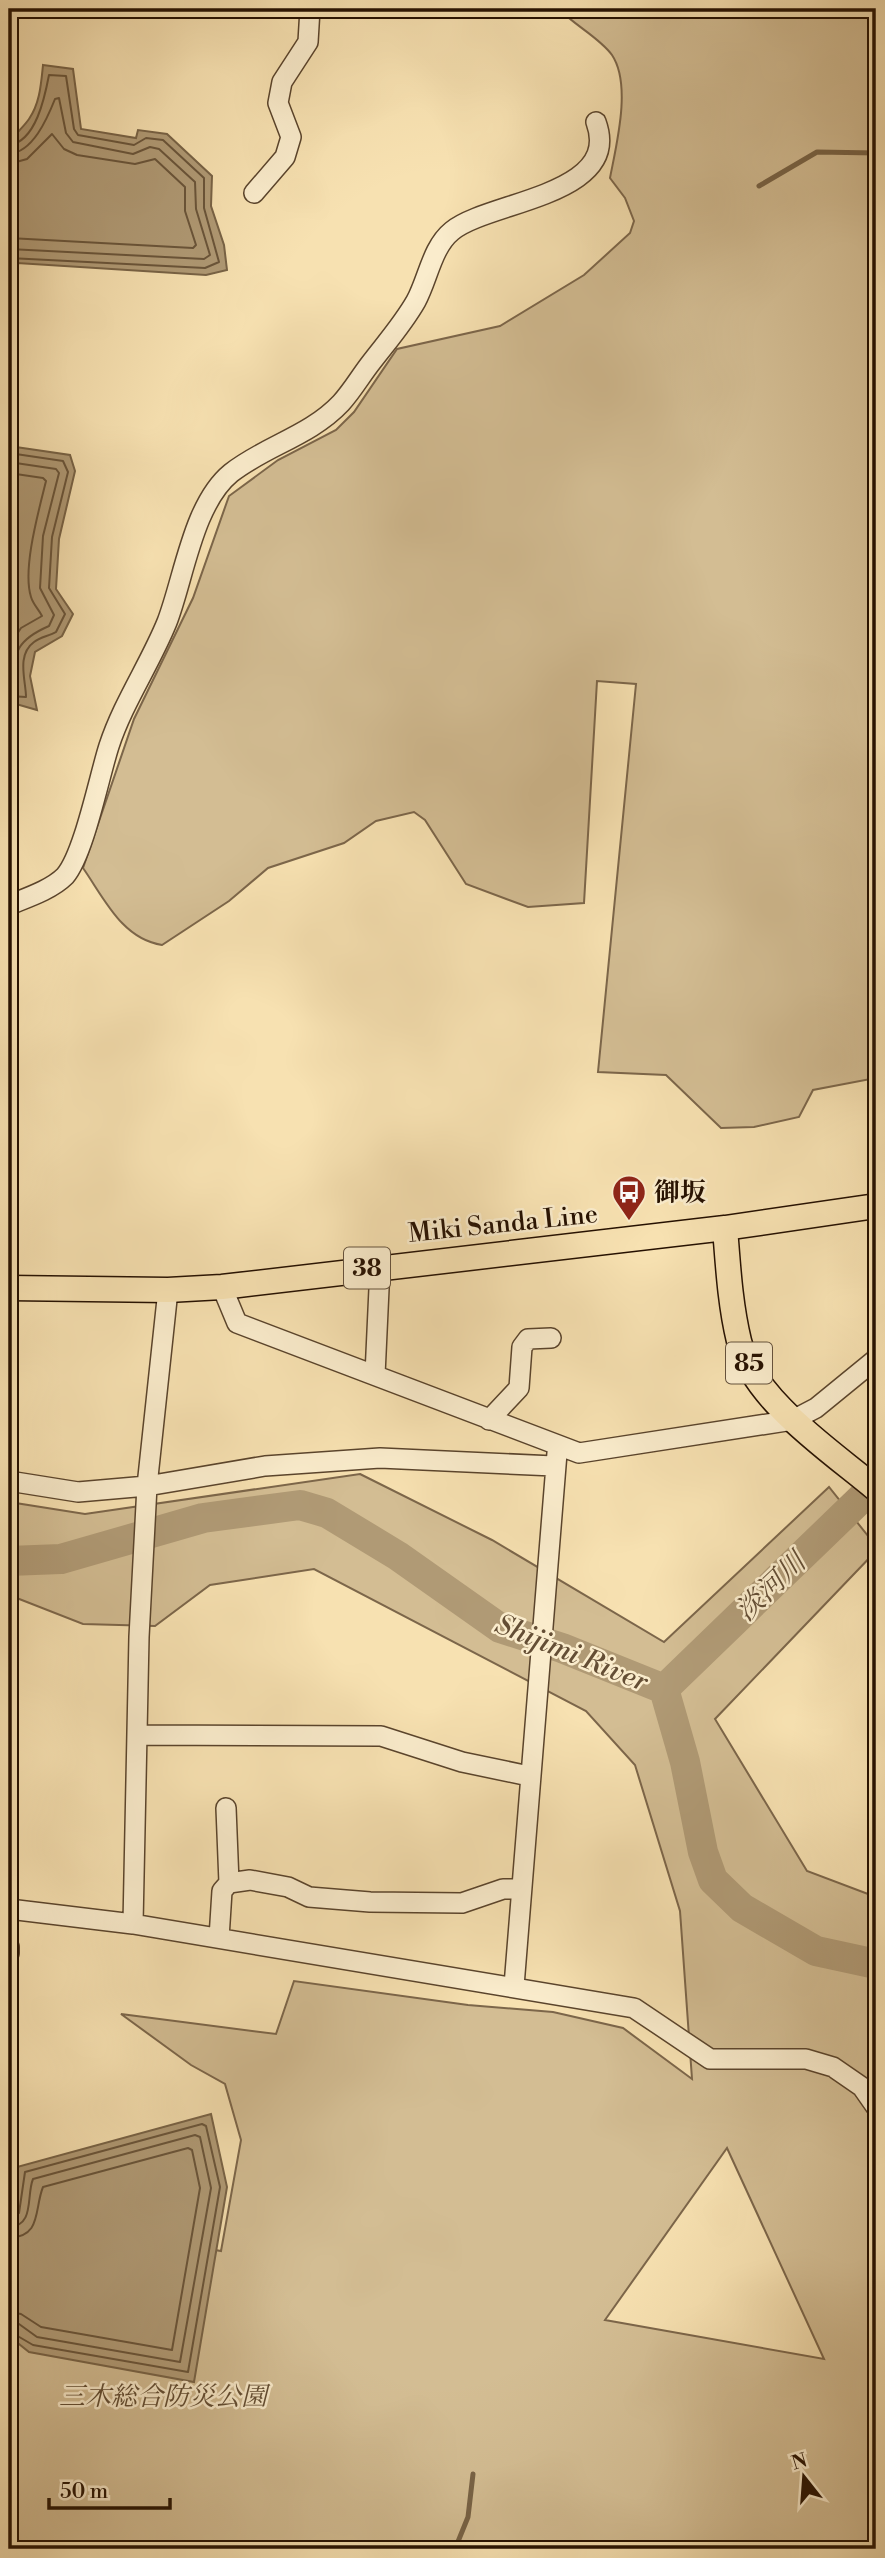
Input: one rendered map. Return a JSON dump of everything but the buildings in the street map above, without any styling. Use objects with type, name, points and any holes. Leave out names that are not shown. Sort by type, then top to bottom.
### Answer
[{"type":"main road","name":"Miki Sanda Line","points":[[9,1289],[168,1290],[222,1287],[725,1228],[876,1206]]},
{"type":"main road","name":"85","points":[[725,1228],[739,1343],[755,1377],[793,1420],[876,1489]]},
{"type":"street","points":[[254,192],[285,157],[291,137],[278,103],[282,82],[308,42],[310,9]]},
{"type":"street","points":[[9,905],[40,892],[65,876],[77,853],[110,742],[166,622],[199,522],[216,488],[232,473],[314,427],[342,402],[406,319],[426,283],[438,248],[452,230],[482,215],[568,185],[581,176],[598,146],[596,122]]},
{"type":"street","points":[[375,1375],[380,1267]]},
{"type":"street","points":[[222,1287],[237,1323],[489,1420],[556,1456]]},
{"type":"street","points":[[133,1924],[139,1637],[147,1486],[168,1290]]},
{"type":"street","points":[[489,1420],[519,1388],[522,1347],[528,1339],[551,1338]]},
{"type":"street","points":[[9,1481],[78,1492],[147,1486],[265,1466],[380,1458],[556,1456],[579,1453],[793,1420],[816,1408],[876,1359]]},
{"type":"street","points":[[514,1986],[556,1456]]},
{"type":"street","points":[[137,1735],[381,1736],[462,1762],[529,1776]]},
{"type":"street","points":[[226,1808],[229,1884]]},
{"type":"street","points":[[219,1938],[222,1891],[229,1884],[250,1880],[288,1887],[309,1897],[370,1902],[462,1903],[503,1889],[521,1889]]},
{"type":"street","points":[[9,1909],[133,1924],[634,2008],[710,2059],[806,2059],[833,2067],[862,2087],[876,2107]]},
{"type":"street","points":[[9,1947],[9,1953]]},
{"type":"green space","points":[[559,9],[876,9],[876,1078],[813,1090],[799,1117],[754,1127],[721,1128],[666,1075],[598,1072],[636,684],[597,681],[584,903],[528,907],[466,884],[425,820],[414,812],[376,821],[344,843],[268,868],[229,901],[162,945],[136,935],[125,926],[115,916],[83,868],[134,719],[193,598],[229,496],[278,460],[336,430],[354,412],[397,349],[500,326],[584,275],[630,233],[634,221],[625,198],[610,178],[621,116],[621,82],[618,68],[607,49]]},
{"type":"green space","name":"三木総合防災公園","points":[[360,1474],[492,1540],[664,1642],[829,1487],[876,1546],[876,1551],[715,1719],[807,1871],[876,1897],[876,2549],[9,2549],[9,2213],[221,2251],[241,2140],[225,2084],[191,2065],[121,2014],[276,2034],[294,1981],[468,2005],[553,2012],[623,2028],[692,2079],[680,1911],[635,1765],[586,1711],[314,1569],[210,1585],[155,1626],[83,1624],[9,1595],[9,1502],[85,1514]],"holes":[[[727,2148],[824,2359],[605,2320]]]},
{"type":"water","points":[[43,65],[73,69],[81,129],[136,138],[138,130],[167,134],[212,176],[211,206],[224,245],[227,270],[206,275],[17,263],[9,265],[9,146],[36,106]]},
{"type":"water","points":[[9,446],[70,455],[75,471],[59,539],[56,589],[73,614],[62,636],[35,652],[30,676],[37,710],[9,702]]},
{"type":"water","points":[[211,2114],[227,2187],[194,2382],[29,2352],[9,2336],[9,2241],[17,2167]]},
{"type":"waterway","points":[[759,186],[817,152],[876,153]]},
{"type":"waterway","name":"淡河川","points":[[664,1689],[876,1484]]},
{"type":"waterway","name":"Shijimi River","points":[[9,1561],[61,1559],[203,1518],[300,1505],[327,1513],[398,1556],[500,1628],[562,1648],[664,1689]]},
{"type":"waterway","name":"Shijimi River","points":[[664,1689],[685,1762],[703,1852],[713,1880],[742,1908],[816,1951],[876,1964]]},
{"type":"waterway","points":[[455,2549],[468,2517],[473,2474]]},
{"type":"place","name":"御坂","points":[[629,1222]]}]
